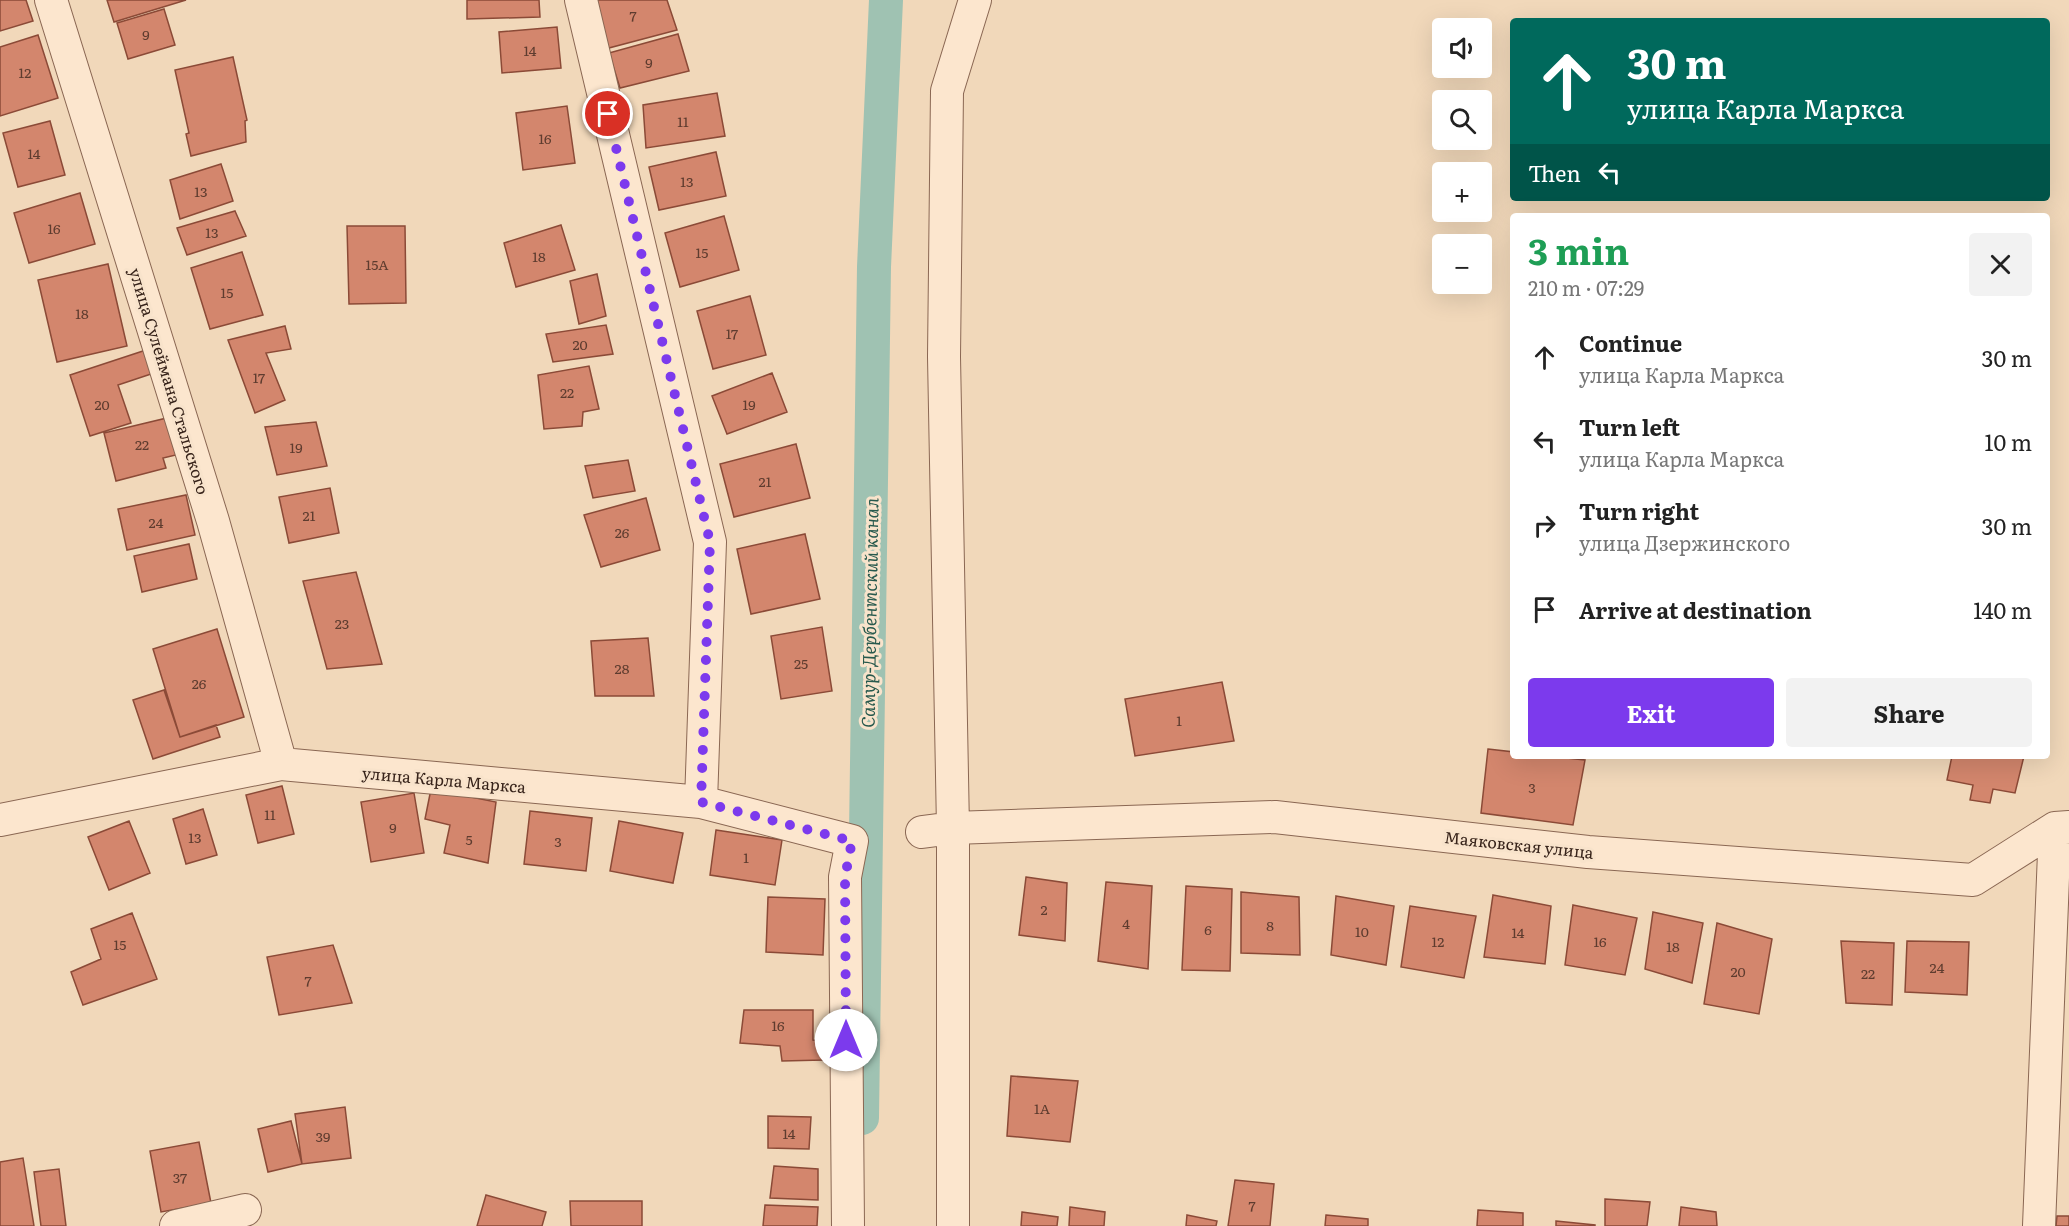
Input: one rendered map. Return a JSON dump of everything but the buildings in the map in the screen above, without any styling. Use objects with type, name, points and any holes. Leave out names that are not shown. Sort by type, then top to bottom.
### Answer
[{"type":"street","name":"улица Сулеймана Стальского","points":[[51,0],[213,521],[281,764]]},
{"type":"street","points":[[581,0],[710,542],[701,802]]},
{"type":"street","points":[[953,1226],[953,828],[944,357],[947,91],[975,0]]},
{"type":"street","name":"улица Карла Маркса","points":[[0,820],[281,764],[701,802],[852,841],[845,877],[848,1226]]},
{"type":"street","name":"Маяковская улица","points":[[922,832],[953,828],[1275,817],[1588,852],[1973,880],[2062,828]]},
{"type":"street","points":[[2039,1226],[2062,828]]},
{"type":"street","points":[[177,1226],[245,1210]]},
{"type":"waterway","name":"Самур-Дербентский канал","points":[[862,1118],[874,267],[886,0]]},
{"type":"route","points":[[608,114],[710,542],[701,802],[852,841],[845,877],[846,1040]]}]
